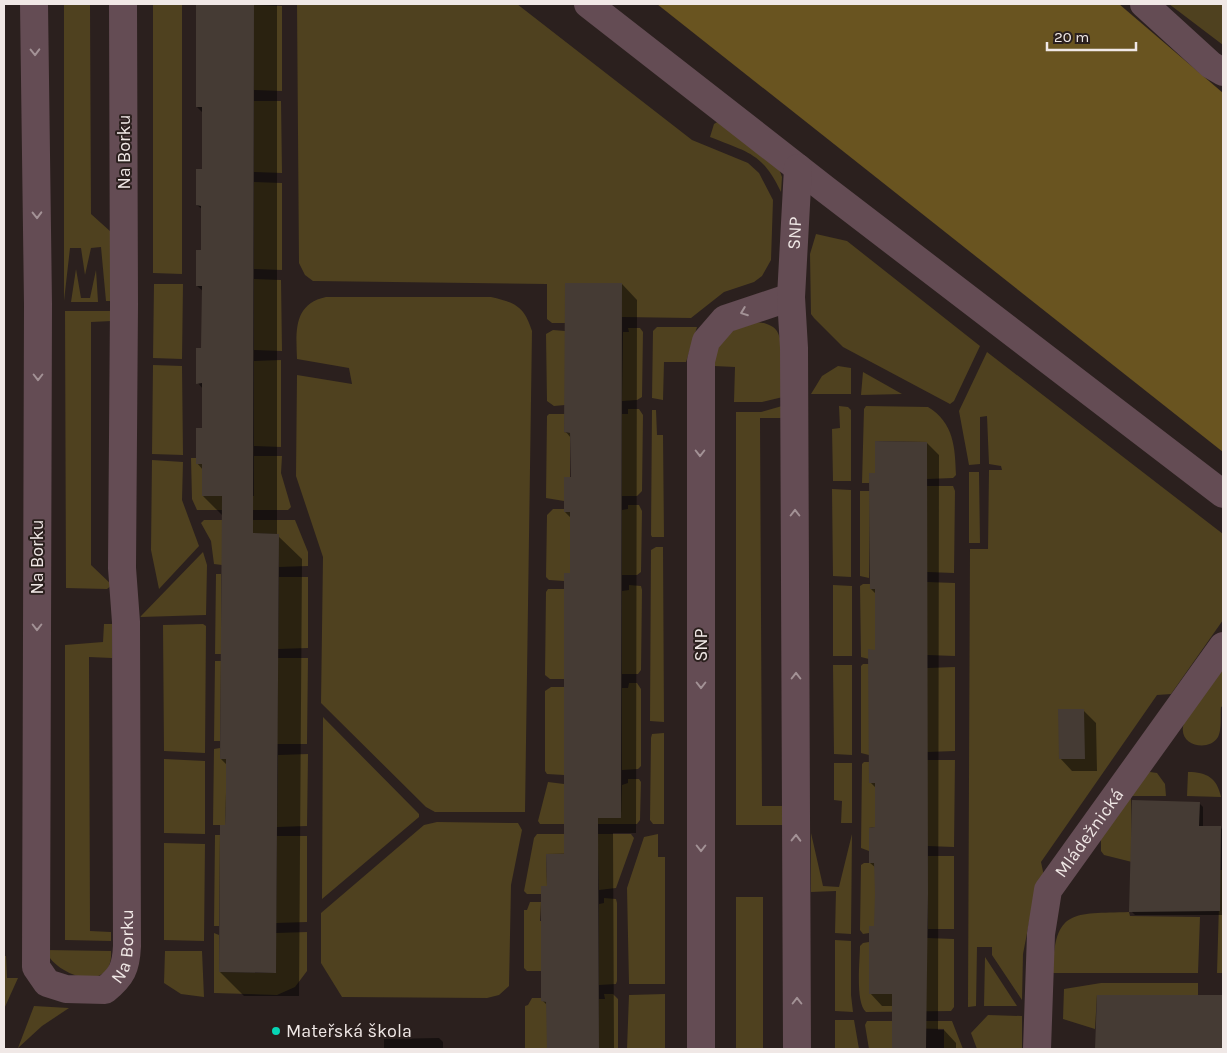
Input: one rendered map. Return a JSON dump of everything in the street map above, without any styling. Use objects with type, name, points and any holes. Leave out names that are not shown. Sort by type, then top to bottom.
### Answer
[{"type":"street","name":"Na Borku","points":[[34,4],[38,304],[36,967],[47,983],[66,989],[105,990],[117,980],[126,964],[127,946],[126,622],[122,568],[124,315],[123,4]]},
{"type":"street","points":[[588,4],[798,168],[1223,494]]},
{"type":"street","points":[[1144,4],[1211,64],[1223,72]]},
{"type":"street","name":"SNP","points":[[797,1049],[794,348],[791,296],[798,168]]},
{"type":"street","name":"SNP","points":[[701,1049],[701,361],[706,341],[725,319],[791,296]]},
{"type":"street","name":"Mládežnická","points":[[1037,1049],[1041,934],[1048,890],[1223,646]]},
{"type":"shaded area","points":[[64,4],[90,4],[91,214],[111,232],[111,301],[106,301],[101,247],[91,248],[85,275],[81,248],[70,248],[64,301]]},
{"type":"shaded area","points":[[153,4],[182,4],[182,274],[153,273]]},
{"type":"shaded area","points":[[297,4],[517,4],[692,140],[748,163],[759,173],[773,200],[771,260],[762,276],[754,282],[724,292],[691,318],[622,317],[622,283],[565,283],[565,323],[552,323],[547,319],[547,284],[313,281],[305,275],[299,263]]},
{"type":"shaded area","points":[[657,4],[1119,4],[1223,93],[1223,452]]},
{"type":"shaded area","points":[[1169,4],[1223,4],[1223,45]]},
{"type":"shaded area","points":[[254,5],[282,6],[282,91],[254,90]]},
{"type":"shaded area","points":[[254,101],[281,101],[282,173],[254,172]]},
{"type":"shaded area","points":[[719,121],[778,166],[782,177],[781,192],[768,169],[760,161],[744,151],[710,137],[714,124]]},
{"type":"shaded area","points":[[254,182],[282,183],[282,270],[254,269]]},
{"type":"shaded area","points":[[816,234],[847,241],[980,346],[954,401],[950,404],[843,347],[814,318],[811,314],[810,254]]},
{"type":"shaded area","points":[[76,269],[81,298],[90,298],[96,270],[98,302],[71,302]]},
{"type":"shaded area","points":[[254,279],[281,280],[282,351],[254,350]]},
{"type":"shaded area","points":[[154,284],[183,284],[182,359],[153,358]]},
{"type":"shaded area","points":[[326,297],[491,297],[507,301],[518,307],[529,323],[532,331],[525,812],[435,812],[426,807],[321,703],[323,557],[296,476],[297,375],[352,384],[349,368],[297,359],[296,339],[299,320],[307,306]]},
{"type":"shaded area","points":[[65,311],[111,311],[112,321],[91,322],[91,565],[112,585],[107,589],[66,588]]},
{"type":"shaded area","points":[[749,322],[767,324],[777,332],[783,359],[783,397],[762,402],[734,402],[735,367],[714,366],[717,350],[724,338]]},
{"type":"shaded area","points":[[657,327],[697,327],[686,362],[664,362],[663,400],[652,398],[653,331]]},
{"type":"shaded area","points":[[628,328],[640,328],[643,332],[642,397],[637,400],[622,401],[623,332],[629,332]]},
{"type":"shaded area","points":[[553,330],[565,331],[565,405],[554,406],[547,401],[546,334]]},
{"type":"shaded area","points":[[987,352],[1223,534],[1223,620],[1171,694],[1157,695],[1041,862],[1044,876],[1033,902],[1023,954],[1022,1000],[992,955],[992,947],[977,947],[976,1006],[968,1007],[970,549],[988,549],[989,470],[1002,470],[1001,466],[989,464],[987,416],[980,417],[980,464],[969,465],[959,411]]},
{"type":"shaded area","points":[[281,360],[281,447],[254,446],[254,361]]},
{"type":"shaded area","points":[[153,365],[182,366],[183,455],[152,454]]},
{"type":"shaded area","points":[[838,366],[851,368],[851,394],[811,394],[822,376]]},
{"type":"shaded area","points":[[863,372],[902,394],[861,395]]},
{"type":"shaded area","points":[[782,406],[782,418],[760,418],[762,806],[785,806],[785,825],[736,825],[736,412],[761,412]]},
{"type":"shaded area","points":[[839,406],[848,407],[851,410],[851,481],[833,481],[832,429],[840,428]]},
{"type":"shaded area","points":[[866,406],[928,407],[937,413],[948,428],[954,445],[956,475],[953,478],[927,479],[927,442],[876,441],[875,473],[869,483],[862,483],[864,409]]},
{"type":"shaded area","points":[[628,409],[639,409],[643,415],[642,491],[637,496],[622,496],[622,414],[628,414]]},
{"type":"shaded area","points":[[652,410],[656,410],[657,435],[663,435],[664,537],[652,537],[651,535]]},
{"type":"shaded area","points":[[549,414],[565,414],[564,432],[570,433],[570,477],[564,501],[546,498],[547,416]]},
{"type":"shaded area","points":[[254,456],[282,456],[281,473],[291,507],[288,510],[197,510],[192,499],[191,458],[196,458],[196,464],[202,464],[202,496],[254,496]]},
{"type":"shaded area","points":[[152,460],[183,462],[182,500],[199,546],[159,589],[151,550]]},
{"type":"shaded area","points":[[969,472],[979,472],[980,543],[969,543]]},
{"type":"shaded area","points":[[927,486],[953,486],[955,491],[954,573],[927,572]]},
{"type":"shaded area","points":[[832,489],[851,490],[851,577],[833,576]]},
{"type":"shaded area","points":[[860,491],[870,491],[869,578],[860,576]]},
{"type":"shaded area","points":[[628,505],[639,505],[642,511],[641,572],[637,575],[622,575],[622,510],[628,509]]},
{"type":"shaded area","points":[[553,509],[564,509],[565,512],[570,512],[570,573],[564,573],[564,581],[549,580],[546,577],[547,515]]},
{"type":"shaded area","points":[[204,520],[295,520],[308,552],[308,566],[279,567],[278,534],[222,533],[222,565],[214,564],[211,541],[201,523]]},
{"type":"shaded area","points":[[656,547],[663,547],[664,722],[650,721],[651,550]]},
{"type":"shaded area","points":[[203,552],[207,565],[206,615],[140,617]]},
{"type":"shaded area","points":[[216,574],[221,574],[221,654],[215,654]]},
{"type":"shaded area","points":[[279,577],[308,577],[308,648],[278,649]]},
{"type":"shaded area","points":[[927,582],[955,583],[955,656],[927,655]]},
{"type":"shaded area","points":[[870,584],[870,589],[875,589],[875,650],[870,650],[869,659],[861,657],[860,586]]},
{"type":"shaded area","points":[[629,585],[641,586],[642,590],[641,670],[638,674],[622,674],[622,591],[629,590]]},
{"type":"shaded area","points":[[833,585],[852,586],[852,656],[833,656]]},
{"type":"shaded area","points":[[548,589],[564,589],[564,679],[550,679],[545,675],[546,592]]},
{"type":"shaded area","points":[[104,624],[112,624],[112,658],[89,657],[90,931],[111,932],[111,941],[65,940],[65,645],[103,642]]},
{"type":"shaded area","points":[[203,624],[206,626],[205,753],[164,751],[163,625]]},
{"type":"shaded area","points":[[278,658],[308,658],[307,744],[277,744]]},
{"type":"shaded area","points":[[215,661],[221,661],[220,741],[214,741]]},
{"type":"shaded area","points":[[863,664],[870,664],[869,755],[861,753],[861,666]]},
{"type":"shaded area","points":[[833,665],[852,665],[852,755],[834,754]]},
{"type":"shaded area","points":[[1223,665],[1223,706],[1221,707],[1218,737],[1214,742],[1196,745],[1186,739],[1183,734],[1185,721],[1194,704]]},
{"type":"shaded area","points":[[955,667],[955,751],[927,752],[927,668]]},
{"type":"shaded area","points":[[629,683],[637,683],[641,689],[641,766],[638,769],[622,770],[622,688],[628,688]]},
{"type":"shaded area","points":[[551,687],[564,687],[564,775],[547,774],[545,771],[545,691]]},
{"type":"shaded area","points":[[323,717],[419,814],[419,817],[322,899]]},
{"type":"shaded area","points":[[664,733],[664,824],[653,824],[650,820],[651,738],[652,734]]},
{"type":"shaded area","points":[[220,748],[220,759],[226,759],[226,825],[213,825],[214,749]]},
{"type":"shaded area","points":[[308,754],[307,826],[277,827],[278,755]]},
{"type":"shaded area","points":[[164,759],[205,761],[205,834],[164,833]]},
{"type":"shaded area","points":[[927,760],[955,760],[954,847],[927,846]]},
{"type":"shaded area","points":[[869,762],[875,783],[875,827],[869,828],[869,851],[861,848],[862,764]]},
{"type":"shaded area","points":[[834,763],[852,763],[852,823],[841,823],[842,801],[834,800]]},
{"type":"shaded area","points":[[1150,772],[1157,773],[1165,784],[1166,796],[1131,796],[1132,862],[1104,855],[1101,851],[1101,838],[1146,774]]},
{"type":"shaded area","points":[[1188,772],[1201,773],[1210,777],[1217,785],[1221,797],[1187,796]]},
{"type":"shaded area","points":[[628,779],[639,779],[641,782],[640,820],[637,824],[540,824],[538,821],[548,782],[564,784],[564,818],[621,818],[622,785],[628,783]]},
{"type":"shaded area","points":[[437,822],[518,823],[522,830],[511,885],[509,986],[499,995],[487,998],[342,997],[321,963],[321,913],[424,825]]},
{"type":"shaded area","points":[[811,833],[823,886],[839,887],[852,834],[851,934],[835,933],[836,891],[811,892]]},
{"type":"shaded area","points":[[537,834],[631,834],[634,838],[616,888],[599,890],[598,853],[546,854],[547,886],[541,886],[541,894],[527,894],[524,891],[534,838]]},
{"type":"shaded area","points":[[658,834],[658,857],[665,857],[665,984],[629,984],[627,888],[644,837]]},
{"type":"shaded area","points":[[215,835],[220,835],[219,926],[214,926]]},
{"type":"shaded area","points":[[277,836],[307,836],[307,922],[276,923]]},
{"type":"shaded area","points":[[164,843],[205,844],[204,941],[164,940]]},
{"type":"shaded area","points":[[928,856],[954,856],[954,929],[928,929]]},
{"type":"shaded area","points":[[864,863],[875,863],[875,926],[869,926],[869,933],[863,934],[860,930],[861,865]]},
{"type":"shaded area","points":[[1220,870],[1223,870],[1223,973],[1217,973]]},
{"type":"shaded area","points":[[736,897],[763,897],[763,1049],[736,1049]]},
{"type":"shaded area","points":[[604,898],[616,899],[617,903],[617,981],[616,984],[599,985],[599,904],[604,903]]},
{"type":"shaded area","points":[[530,902],[541,902],[540,921],[546,921],[541,971],[527,971],[524,968],[524,910],[527,910]]},
{"type":"shaded area","points":[[1129,912],[1130,916],[1200,917],[1198,973],[1053,973],[1057,936],[1070,919],[1094,913]]},
{"type":"shaded area","points":[[307,932],[307,971],[295,987],[277,995],[214,993],[214,933],[219,935],[219,972],[275,973],[276,933]]},
{"type":"shaded area","points":[[927,938],[954,939],[954,1007],[951,1011],[866,1012],[860,1000],[859,991],[860,946],[863,943],[869,942],[869,994],[926,993]]},
{"type":"shaded area","points":[[835,940],[851,941],[851,995],[853,1012],[835,1011]]},
{"type":"shaded area","points":[[45,950],[111,951],[110,964],[104,973],[95,977],[84,977],[72,974],[61,968],[51,960]]},
{"type":"shaded area","points":[[165,951],[202,951],[204,997],[181,994],[164,983]]},
{"type":"shaded area","points":[[4,956],[6,956],[7,978],[18,978],[4,1009]]},
{"type":"shaded area","points":[[985,957],[1017,1006],[984,1006]]},
{"type":"shaded area","points":[[1101,983],[1198,983],[1198,996],[1097,995],[1095,1029],[1063,1019],[1064,989]]},
{"type":"shaded area","points":[[604,994],[613,994],[618,999],[618,1049],[599,1049],[599,999],[605,999]]},
{"type":"shaded area","points":[[665,994],[665,1049],[627,1049],[629,995]]},
{"type":"shaded area","points":[[532,998],[541,998],[547,1002],[547,1049],[525,1049],[525,1006],[528,1005]]},
{"type":"shaded area","points":[[34,1006],[69,1008],[42,1026],[18,1048]]},
{"type":"shaded area","points":[[988,1015],[1022,1016],[1022,1049],[977,1049],[971,1033]]},
{"type":"shaded area","points":[[835,1020],[854,1020],[859,1049],[835,1049]]},
{"type":"shaded area","points":[[867,1021],[952,1021],[963,1049],[944,1049],[944,1029],[892,1028],[892,1049],[869,1049],[865,1025]]},
{"type":"building","points":[[196,4],[254,4],[253,533],[279,534],[276,973],[219,972],[220,825],[225,825],[226,793],[226,759],[220,759],[222,496],[202,496],[202,464],[196,464],[196,428],[202,428],[202,383],[196,384],[196,348],[201,348],[202,286],[196,286],[196,250],[201,250],[201,206],[196,205],[196,169],[202,169],[202,107],[196,107]]},
{"type":"building","points":[[565,283],[622,283],[621,818],[598,818],[599,1049],[547,1049],[546,1002],[541,1001],[541,886],[547,886],[546,854],[564,854],[564,573],[570,573],[570,512],[564,512],[564,477],[571,477],[570,433],[564,432]]},
{"type":"building","points":[[875,441],[927,442],[928,893],[926,1049],[892,1049],[892,994],[869,994],[869,926],[874,926],[875,893],[874,863],[869,863],[869,828],[875,827],[875,783],[869,783],[868,649],[875,650],[875,589],[870,589],[869,473],[875,473]]},
{"type":"building","points":[[1058,709],[1084,709],[1085,759],[1059,759]]},
{"type":"building","points":[[1132,800],[1200,802],[1199,826],[1221,826],[1220,911],[1129,912]]},
{"type":"building","points":[[1097,995],[1223,995],[1223,1049],[1095,1049]]},
{"type":"place","name":"Mateřská škola","points":[[276,1031]]}]
